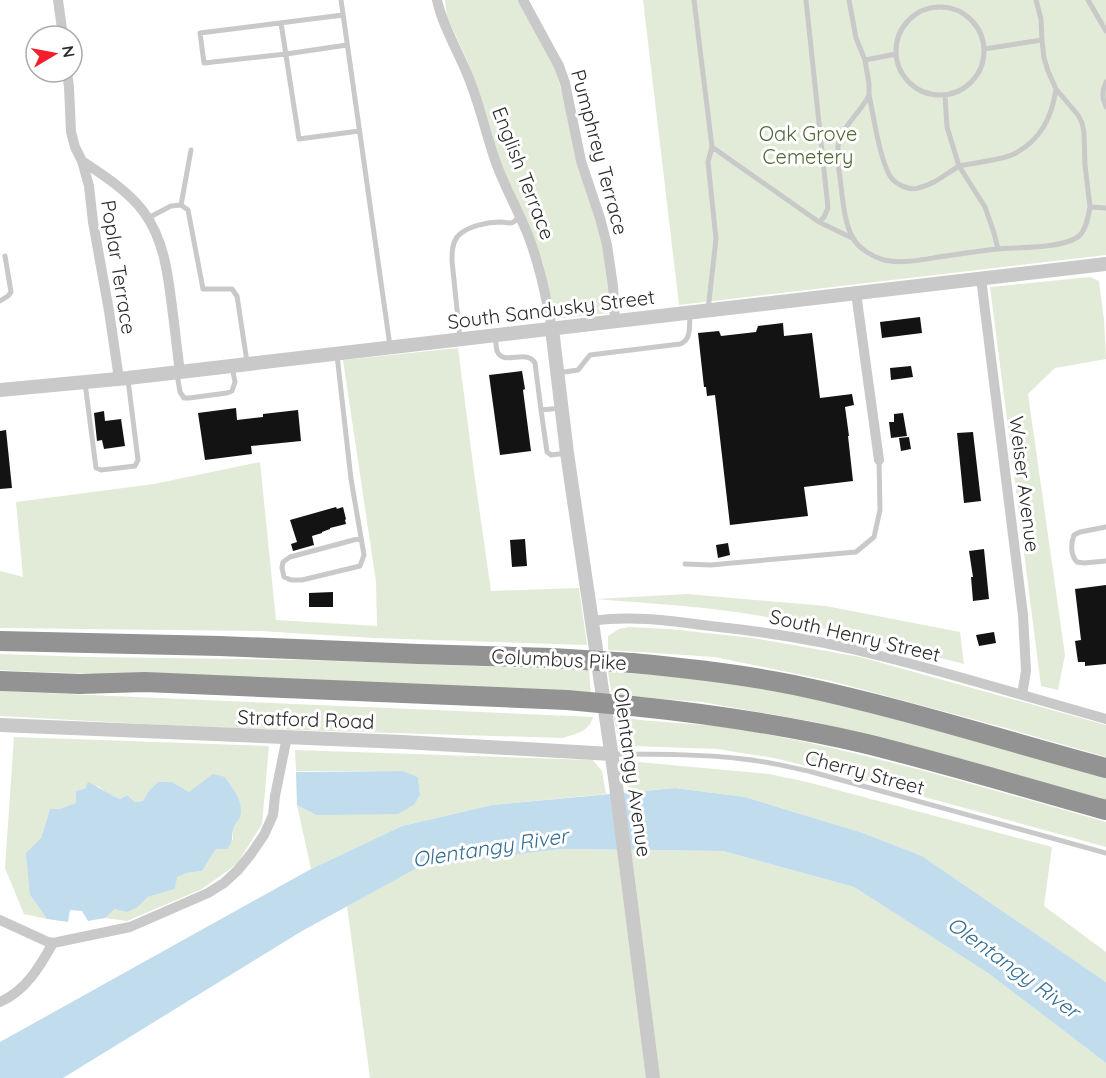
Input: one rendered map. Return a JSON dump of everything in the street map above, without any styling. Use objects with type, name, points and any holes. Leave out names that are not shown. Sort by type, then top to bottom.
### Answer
[{"type":"highway","name":"Columbus Pike","points":[[0,641],[552,658],[691,668],[793,685],[904,712],[1106,768]]},
{"type":"highway","name":"Columbus Pike","points":[[0,681],[80,684],[145,682],[567,700],[686,712],[755,722],[864,744],[1106,810]]},
{"type":"street","points":[[58,0],[61,24]]},
{"type":"street","name":"English Terrace","points":[[437,0],[441,16],[469,78],[495,160],[538,262],[552,329]]},
{"type":"street","name":"Pumphrey Terrace","points":[[524,0],[554,55],[565,83],[580,161],[600,218],[607,246],[615,322]]},
{"type":"street","name":"Poplar Terrace","points":[[69,84],[71,132],[89,186],[93,222],[123,379]]},
{"type":"street","points":[[82,161],[109,179],[136,203],[153,226],[166,266],[178,372]]},
{"type":"street","name":"South Sandusky Street","points":[[0,390],[123,379],[1106,264]]},
{"type":"street","name":"Weiser Avenue","points":[[981,278],[1023,615],[1026,670],[1022,695]]},
{"type":"street","points":[[856,293],[879,460]]},
{"type":"street","name":"Olentangy Avenue","points":[[552,329],[567,453],[615,778],[653,1078]]},
{"type":"street","name":"South Henry Street","points":[[592,621],[633,618],[733,628],[785,636],[881,655],[1106,719]]},
{"type":"street","name":"Stratford Road","points":[[0,725],[611,754]]},
{"type":"street","points":[[0,920],[48,942],[53,942],[130,927],[208,893],[224,883],[251,854],[264,835],[273,815],[287,737]]},
{"type":"street","points":[[0,1002],[24,987],[38,969],[53,942]]},
{"type":"lane","points":[[340,0],[391,347]]},
{"type":"lane","points":[[694,0],[712,147],[708,162],[716,239],[708,310]]},
{"type":"lane","points":[[806,0],[828,208],[819,222]]},
{"type":"lane","points":[[849,0],[856,38],[865,60],[869,94],[883,156],[891,178],[903,187],[915,189],[928,185],[959,166],[1013,154],[1028,145],[1047,123],[1056,89]]},
{"type":"lane","points":[[869,94],[866,103],[839,141],[838,153],[847,224],[861,249],[883,260],[913,261],[998,249],[1072,242],[1088,223],[1090,207],[1084,132],[1078,115],[1056,89],[1044,58],[1041,19],[1036,0]]},
{"type":"lane","points":[[1088,0],[1106,31]]},
{"type":"lane","points":[[936,3],[964,13],[981,35],[984,50],[983,62],[969,84],[958,91],[945,94],[931,94],[918,89],[907,80],[896,54],[897,40],[902,28],[911,17],[936,3]]},
{"type":"lane","points":[[343,15],[200,33],[204,63],[347,45]]},
{"type":"lane","points":[[281,23],[299,139],[359,131]]},
{"type":"lane","points":[[984,50],[1042,40]]},
{"type":"lane","points":[[865,60],[896,54]]},
{"type":"lane","points":[[1106,82],[1103,93],[1106,107]]},
{"type":"lane","points":[[945,94],[947,127],[959,166],[985,207],[998,249]]},
{"type":"lane","points":[[712,147],[819,222],[854,239]]},
{"type":"lane","points":[[181,205],[191,150]]},
{"type":"lane","points":[[148,218],[171,206],[181,205],[188,210],[203,289],[232,290],[237,296],[248,364]]},
{"type":"lane","points":[[1090,207],[1106,208]]},
{"type":"lane","points":[[460,339],[452,261],[455,239],[462,232],[476,226],[501,222],[511,224],[519,216]]},
{"type":"lane","points":[[0,301],[11,292],[5,256]]},
{"type":"lane","points":[[556,374],[578,370],[590,355],[685,343],[688,338],[690,313]]},
{"type":"lane","points":[[495,335],[498,352],[502,357],[526,356],[535,363],[547,452],[551,455],[567,453]]},
{"type":"lane","points":[[337,354],[351,479],[364,555],[360,566],[302,580],[291,580],[284,577],[283,562],[290,557],[361,538]]},
{"type":"lane","points":[[178,372],[180,392],[184,398],[189,399],[232,391],[235,382],[232,366]]},
{"type":"lane","points":[[84,382],[96,468],[101,470],[135,466],[138,460],[123,379]]},
{"type":"lane","points":[[541,410],[561,408]]},
{"type":"lane","points":[[685,564],[711,565],[856,552],[874,537],[880,510],[879,460]]},
{"type":"lane","points":[[1106,527],[1080,532],[1074,535],[1072,542],[1073,559],[1077,562],[1106,561]]},
{"type":"lane","name":"Cherry Street","points":[[611,754],[701,755],[746,759],[778,765],[834,778],[1106,853]]},
{"type":"green space","points":[[445,0],[519,0],[552,57],[599,226],[611,287],[611,313],[554,319],[543,263],[501,164],[467,60],[447,17]]},
{"type":"green space","name":"Oak Grove Cemetery","points":[[643,0],[1106,0],[1106,255],[679,305]]},
{"type":"green space","points":[[1090,277],[1099,281],[1106,359],[1055,368],[1028,394],[1065,655],[1058,690],[1041,686],[990,287]]},
{"type":"green space","points":[[458,348],[491,591],[579,588],[587,645],[374,638],[260,631],[0,628],[0,571],[23,577],[16,502],[154,484],[260,462],[276,620],[377,626],[376,582],[343,360]]},
{"type":"green space","points":[[687,594],[826,606],[960,632],[964,664],[801,623],[686,606],[595,599]]},
{"type":"green space","points":[[629,627],[753,638],[860,657],[1106,725],[1106,757],[831,681],[715,657],[608,650],[608,636],[619,629]]},
{"type":"green space","points":[[0,654],[306,660],[589,670],[591,695],[0,670]]},
{"type":"green space","points":[[608,672],[734,683],[807,695],[1106,777],[1106,800],[928,750],[815,722],[702,702],[612,695]]},
{"type":"green space","points":[[0,691],[593,717],[585,729],[562,738],[200,727],[0,716]]},
{"type":"green space","points":[[613,716],[744,730],[836,749],[926,772],[1106,822],[1106,847],[852,777],[774,758],[717,749],[632,746],[618,737]]},
{"type":"green space","points":[[14,737],[269,746],[262,824],[237,864],[202,889],[127,921],[105,918],[115,909],[138,907],[148,897],[175,889],[176,877],[202,871],[216,849],[233,840],[233,829],[241,814],[189,792],[172,782],[148,792],[143,801],[135,802],[127,795],[120,799],[98,786],[85,789],[76,803],[59,809],[50,809],[41,838],[30,895],[47,919],[24,914],[5,868]]},
{"type":"green space","points":[[295,750],[593,760],[602,771],[606,794],[492,805],[402,826],[311,869],[297,805],[316,815],[415,804],[420,795],[418,777],[403,771],[296,771]]},
{"type":"green space","points":[[638,762],[769,774],[1052,847],[1044,906],[1106,952],[1106,982],[922,856],[863,833],[745,797],[675,788],[628,792],[627,772]]},
{"type":"green space","points":[[560,849],[723,851],[854,887],[988,973],[1106,1063],[1106,1078],[370,1078],[347,906],[419,867]]},
{"type":"water","points":[[403,771],[418,777],[420,795],[415,804],[398,814],[316,815],[297,805],[296,772]]},
{"type":"water","points":[[213,774],[225,777],[238,798],[241,813],[227,849],[216,849],[202,871],[177,877],[175,889],[148,897],[138,907],[127,912],[115,909],[105,918],[88,921],[82,911],[70,910],[68,922],[47,919],[30,895],[26,853],[41,838],[50,809],[59,809],[76,803],[76,791],[85,789],[88,782],[120,799],[127,795],[135,802],[143,801],[158,782],[172,782],[189,792]]},
{"type":"water","name":"Olentangy River","points":[[675,788],[745,797],[863,833],[922,856],[1106,982],[1106,1063],[988,973],[854,887],[723,851],[560,849],[419,867],[302,931],[63,1078],[0,1078],[0,1042],[311,869],[402,826],[492,805]]},
{"type":"building","points":[[920,317],[922,333],[882,338],[880,322]]},
{"type":"building","points":[[783,323],[784,336],[812,333],[820,398],[852,394],[854,405],[845,407],[853,481],[804,487],[808,516],[730,525],[715,395],[707,396],[706,387],[704,387],[698,333],[719,331],[721,336],[756,332],[758,326]]},
{"type":"building","points":[[911,366],[913,377],[891,380],[890,368]]},
{"type":"building","points":[[522,371],[531,451],[500,455],[489,375]]},
{"type":"building","points":[[236,408],[237,420],[298,410],[301,441],[251,446],[252,454],[205,460],[198,413]]},
{"type":"building","points":[[104,411],[105,421],[121,419],[125,446],[104,449],[102,440],[97,441],[94,413]]},
{"type":"building","points":[[903,413],[907,436],[891,438],[889,422],[894,422],[894,414]]},
{"type":"building","points":[[6,430],[12,488],[0,489],[0,431]]},
{"type":"building","points":[[973,432],[981,501],[964,503],[957,433]]},
{"type":"building","points":[[909,437],[911,449],[901,451],[899,438]]},
{"type":"building","points":[[336,507],[337,509],[343,507],[346,524],[312,536],[314,545],[293,551],[291,544],[297,542],[290,520]]},
{"type":"building","points":[[525,539],[527,566],[512,567],[510,540]]},
{"type":"building","points":[[728,543],[730,555],[718,558],[716,545]]},
{"type":"building","points":[[984,549],[989,599],[973,601],[971,577],[973,577],[969,551]]},
{"type":"building","points":[[1106,585],[1106,664],[1085,666],[1085,662],[1078,662],[1075,641],[1081,640],[1075,589]]},
{"type":"building","points":[[333,592],[333,607],[309,607],[309,593]]},
{"type":"building","points":[[994,632],[996,643],[979,646],[976,635]]}]
